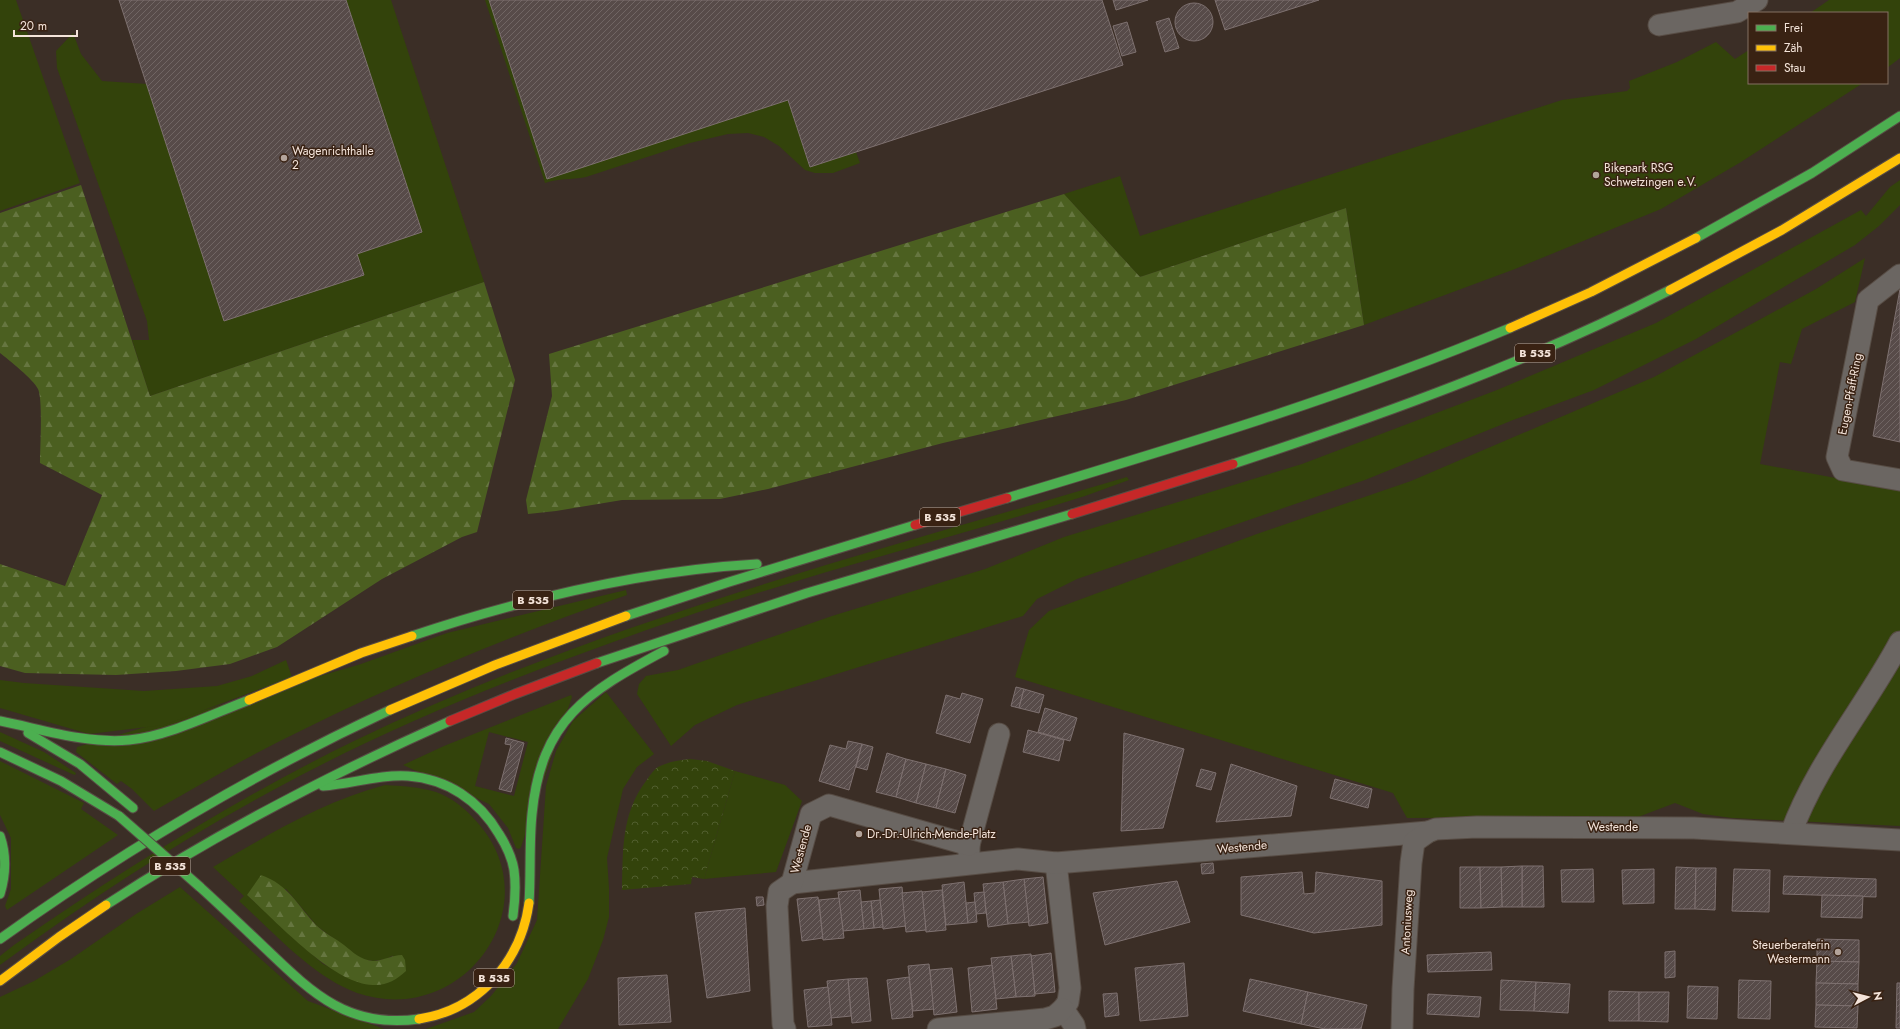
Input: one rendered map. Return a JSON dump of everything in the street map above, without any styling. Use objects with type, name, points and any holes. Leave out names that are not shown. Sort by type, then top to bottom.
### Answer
[{"type":"highway","name":"B 535","points":[[0,939],[112,862],[191,812],[322,741],[449,684],[527,652],[603,624],[788,562],[1120,464],[1279,413],[1438,356],[1588,293],[1705,234],[1793,184],[1900,116]]},
{"type":"highway","name":"B 535","points":[[0,981],[134,888],[206,844],[306,789],[420,734],[533,687],[609,658],[788,598],[1145,491],[1305,441],[1484,375],[1612,319],[1690,280],[1800,220],[1900,158]]},
{"type":"highway","name":"B 535","points":[[5,722],[102,740],[128,740],[147,737],[185,725],[361,653],[475,615],[592,587],[708,567],[788,562]]},
{"type":"highway","name":"B 535","points":[[0,752],[25,762],[67,783],[119,816],[200,887],[308,988],[338,1007],[364,1017],[382,1020],[403,1021],[432,1017],[461,1005],[475,997],[501,971],[512,956],[525,926],[530,886],[532,815],[536,787],[550,745],[575,706],[599,686],[716,622]]},
{"type":"highway","name":"B 535","points":[[5,722],[80,764],[136,810]]},
{"type":"highway","name":"B 535","points":[[306,789],[388,776],[408,776],[444,784],[466,796],[482,808],[496,828],[505,845],[514,869],[515,896],[513,919],[510,926]]},
{"type":"highway","name":"B 535","points":[[155,829],[166,839]]},
{"type":"highway","points":[[0,836],[5,854],[5,870],[0,894]]},
{"type":"highway","name":"B 535","points":[[177,850],[194,865]]},
{"type":"street","points":[[1659,25],[1737,12],[1757,0]]},
{"type":"street","name":"Eugen-Pfaff-Ring","points":[[1900,275],[1868,300],[1837,457],[1843,470],[1900,480]]},
{"type":"street","points":[[1791,833],[1799,810],[1817,778],[1900,642]]},
{"type":"street","points":[[969,854],[999,734]]},
{"type":"street","name":"Westende","points":[[792,883],[811,814],[829,805],[969,854],[1056,863],[1477,827],[1686,828],[1900,840]]},
{"type":"street","name":"Antoniusweg","points":[[1402,1029],[1411,863],[1414,842],[1432,830]]},
{"type":"street","name":"Westende","points":[[785,1029],[782,1019],[777,906],[779,892],[792,883],[969,854]]},
{"type":"street","points":[[938,1029],[1055,1016],[1068,1002],[1070,988],[1056,863]]},
{"type":"street","points":[[1063,1009],[1074,1025],[1075,1029]]},
{"type":"green space","points":[[0,0],[16,0],[80,183],[0,211]]},
{"type":"green space","points":[[346,0],[391,0],[484,282],[150,396],[132,340],[149,340],[147,321],[57,68],[56,51],[73,33],[81,54],[102,81],[147,84],[357,254],[422,232]]},
{"type":"green space","points":[[485,0],[489,0],[547,178],[788,100],[810,167],[856,152],[860,163],[833,173],[815,173],[805,170],[779,146],[764,137],[748,133],[728,134],[690,143],[586,177],[555,180],[545,183]]},
{"type":"green space","points":[[1829,0],[1900,0],[1900,58],[1888,67],[1888,12],[1811,12]]},
{"type":"green space","points":[[1716,42],[1735,59],[1748,51],[1748,84],[1861,84],[1741,162],[1661,209],[1515,269],[1364,325],[1346,208],[1140,277],[1064,194],[1120,176],[1140,236],[1562,100],[1627,91],[1630,88],[1629,81],[1677,62]]},
{"type":"green space","points":[[1900,180],[1900,205],[1879,226],[1855,245],[1696,339],[1594,390],[1513,420],[1365,480],[1077,579],[1037,599],[1023,616],[737,705],[695,725],[671,746],[637,694],[639,684],[646,676],[678,670],[832,616],[985,569],[1064,537],[1302,464],[1497,390],[1656,323],[1861,210],[1866,216],[1890,187]]},
{"type":"green space","points":[[81,185],[150,396],[484,282],[515,380],[477,532],[462,537],[382,579],[277,647],[230,664],[176,671],[116,675],[25,673],[0,666],[0,564],[65,586],[102,495],[40,463],[40,394],[36,385],[0,353],[0,213]]},
{"type":"green space","points":[[1064,194],[1140,277],[1346,208],[1364,325],[1126,400],[943,443],[768,489],[720,499],[622,500],[528,514],[526,500],[552,396],[549,354]]},
{"type":"green space","points":[[1865,258],[1855,302],[1802,329],[1791,364],[1780,362],[1760,464],[1900,490],[1900,826],[1732,818],[1703,814],[1675,803],[1638,817],[1407,818],[1393,793],[1015,677],[1029,630],[1049,611],[1254,535],[1411,481],[1654,377],[1816,289]]},
{"type":"green space","points":[[1127,477],[1129,480],[1085,496],[988,526],[793,582],[696,613],[535,671],[430,714],[327,762],[205,828],[101,894],[0,965],[0,956],[14,945],[138,863],[223,811],[310,763],[354,741],[447,699],[542,660],[638,625],[735,593]]},
{"type":"green space","points":[[626,590],[627,595],[494,644],[363,701],[262,750],[154,811],[132,789],[121,781],[117,784],[76,752],[77,747],[361,664],[447,633]]},
{"type":"green space","points":[[286,660],[292,677],[164,725],[89,734],[0,708],[0,680],[144,691],[217,686],[252,676]]},
{"type":"green space","points":[[606,692],[654,754],[637,767],[623,789],[607,858],[609,917],[603,940],[588,979],[558,1029],[426,1029],[474,1012],[491,996],[517,963],[537,920],[546,786],[556,751],[573,721]]},
{"type":"green space","points":[[571,695],[572,697],[521,847],[519,849],[516,848],[508,828],[489,804],[403,765],[444,746]],"holes":[[[489,732],[528,742],[514,796],[475,786]]]},
{"type":"green space","points":[[0,732],[44,752],[76,773],[75,775],[0,741]]},
{"type":"green space","points":[[690,759],[707,761],[735,771],[704,879],[692,877],[691,884],[622,890],[623,847],[625,833],[632,806],[638,794],[651,774],[658,767]]},
{"type":"green space","points":[[0,761],[84,803],[81,809],[118,835],[7,910],[5,906],[11,889],[11,838],[0,815]]},
{"type":"green space","points":[[735,771],[785,785],[802,801],[776,872],[704,879]]},
{"type":"green space","points":[[385,785],[405,786],[430,790],[442,794],[459,804],[473,817],[498,855],[505,889],[500,922],[485,952],[461,977],[431,993],[396,999],[357,993],[341,986],[309,965],[280,940],[239,901],[244,896],[213,867],[296,820],[339,800]],"holes":[[[286,889],[317,926],[361,959],[373,961],[386,959],[394,955],[359,982],[323,964],[247,895]]]},
{"type":"green space","points":[[261,875],[279,884],[292,896],[319,928],[341,942],[357,955],[364,959],[373,961],[402,955],[405,960],[406,971],[391,982],[373,985],[357,982],[323,963],[289,935],[247,895]]},
{"type":"green space","points":[[180,887],[308,1001],[384,1029],[0,1029],[0,997],[34,981],[71,959],[136,914]]},
{"type":"building","name":"Wagenrichthalle 2","points":[[119,0],[346,0],[422,232],[357,254],[364,275],[224,321]]},
{"type":"building","points":[[489,0],[1102,0],[1123,65],[810,167],[788,100],[547,179]]},
{"type":"building","points":[[1113,0],[1148,0],[1116,10]]},
{"type":"building","points":[[1215,0],[1319,0],[1225,30]]},
{"type":"building","points":[[1194,3],[1207,9],[1213,22],[1207,35],[1194,41],[1181,35],[1175,22],[1181,9]]},
{"type":"building","points":[[1169,18],[1179,48],[1165,52],[1156,22]]},
{"type":"building","points":[[1127,22],[1136,52],[1122,56],[1113,26]]},
{"type":"building","points":[[1900,289],[1900,442],[1873,436]]},
{"type":"building","points":[[1016,687],[1024,689],[1019,708],[1011,706]]},
{"type":"building","points":[[1024,689],[1044,695],[1039,713],[1019,708]]},
{"type":"building","points":[[962,693],[983,699],[970,743],[936,733],[946,695],[960,699]]},
{"type":"building","points":[[1045,708],[1077,718],[1070,741],[1038,732]]},
{"type":"building","points":[[1028,730],[1064,740],[1059,761],[1023,752]]},
{"type":"building","points":[[1124,733],[1184,749],[1163,828],[1121,831]]},
{"type":"building","points":[[506,738],[524,743],[511,792],[499,789],[511,745],[505,744]]},
{"type":"building","points":[[848,741],[862,744],[849,790],[819,781],[830,745],[846,749]]},
{"type":"building","points":[[862,744],[873,747],[867,770],[856,767]]},
{"type":"building","points":[[887,753],[906,759],[896,797],[876,792]]},
{"type":"building","points":[[906,759],[926,764],[916,803],[896,797]]},
{"type":"building","points":[[926,764],[946,769],[936,808],[916,803]]},
{"type":"building","points":[[1231,764],[1297,786],[1291,816],[1216,822]]},
{"type":"building","points":[[946,769],[966,775],[955,813],[936,808]]},
{"type":"building","points":[[1201,769],[1216,773],[1211,790],[1196,786]]},
{"type":"building","points":[[1335,779],[1372,789],[1368,808],[1330,798]]},
{"type":"building","points":[[1213,863],[1214,873],[1202,874],[1201,864]]},
{"type":"building","points":[[1522,866],[1543,866],[1544,907],[1522,907]]},
{"type":"building","points":[[1522,866],[1522,907],[1502,907],[1501,867]]},
{"type":"building","points":[[1460,867],[1480,867],[1481,908],[1460,908]]},
{"type":"building","points":[[1480,867],[1501,867],[1502,907],[1481,908]]},
{"type":"building","points":[[1676,867],[1696,868],[1695,909],[1675,909]]},
{"type":"building","points":[[1696,868],[1716,868],[1715,910],[1695,909]]},
{"type":"building","points":[[1593,869],[1594,902],[1562,902],[1561,870]]},
{"type":"building","points":[[1654,869],[1654,903],[1623,904],[1622,870]]},
{"type":"building","points":[[1734,869],[1770,870],[1769,912],[1732,911]]},
{"type":"building","points":[[1302,872],[1304,894],[1315,893],[1316,872],[1382,881],[1382,925],[1314,933],[1241,915],[1241,877]]},
{"type":"building","points":[[1784,876],[1876,879],[1876,897],[1783,894]]},
{"type":"building","points":[[1043,877],[1048,923],[1029,926],[1024,879]]},
{"type":"building","points":[[1024,879],[1029,922],[1008,924],[1003,882]]},
{"type":"building","points":[[1177,881],[1190,922],[1105,945],[1093,893]]},
{"type":"building","points":[[964,882],[968,923],[946,925],[942,885]]},
{"type":"building","points":[[1003,882],[1008,924],[988,927],[983,884]]},
{"type":"building","points":[[902,887],[906,926],[883,929],[879,889]]},
{"type":"building","points":[[860,890],[864,929],[843,931],[838,892]]},
{"type":"building","points":[[942,890],[946,930],[926,932],[922,892]]},
{"type":"building","points":[[922,891],[926,930],[906,932],[902,893]]},
{"type":"building","points":[[984,892],[986,913],[976,914],[974,893]]},
{"type":"building","points":[[1822,895],[1863,896],[1862,918],[1821,917]]},
{"type":"building","points":[[756,897],[763,897],[764,905],[757,906]]},
{"type":"building","points":[[818,897],[823,938],[802,941],[797,899]]},
{"type":"building","points":[[839,898],[844,938],[823,940],[819,900]]},
{"type":"building","points":[[880,900],[883,927],[874,928],[871,901]]},
{"type":"building","points":[[871,901],[874,928],[864,929],[861,902]]},
{"type":"building","points":[[975,902],[977,922],[968,923],[966,903]]},
{"type":"building","points":[[745,908],[750,991],[707,998],[695,913]]},
{"type":"building","points":[[1817,939],[1859,940],[1859,962],[1817,961]]},
{"type":"building","points":[[1675,951],[1675,977],[1665,978],[1665,952]]},
{"type":"building","points":[[1491,952],[1492,970],[1428,972],[1427,955]]},
{"type":"building","points":[[1051,953],[1055,992],[1035,994],[1031,956]]},
{"type":"building","points":[[1031,954],[1035,996],[1016,997],[1011,956]]},
{"type":"building","points":[[1011,956],[1016,997],[996,999],[991,958]]},
{"type":"building","points":[[1817,961],[1859,962],[1858,984],[1816,983]]},
{"type":"building","points":[[1184,963],[1188,1016],[1140,1021],[1135,968]]},
{"type":"building","points":[[929,964],[934,1009],[913,1011],[908,966]]},
{"type":"building","points":[[992,965],[997,1009],[972,1012],[968,968]]},
{"type":"building","points":[[952,968],[957,1012],[934,1015],[930,970]]},
{"type":"building","points":[[667,975],[671,1022],[619,1025],[618,978]]},
{"type":"building","points":[[909,977],[913,1017],[892,1019],[887,980]]},
{"type":"building","points":[[867,978],[871,1021],[852,1023],[848,979]]},
{"type":"building","points":[[848,979],[851,1016],[831,1018],[827,981]]},
{"type":"building","points":[[1250,979],[1308,992],[1301,1024],[1243,1011]]},
{"type":"building","points":[[1501,980],[1536,982],[1534,1011],[1500,1010]]},
{"type":"building","points":[[1739,980],[1771,981],[1770,1019],[1738,1018]]},
{"type":"building","points":[[1536,982],[1570,984],[1568,1013],[1534,1011]]},
{"type":"building","points":[[1816,983],[1858,984],[1858,1006],[1816,1005]]},
{"type":"building","points":[[1897,983],[1900,983],[1900,1028],[1896,1028]]},
{"type":"building","points":[[1688,986],[1718,987],[1717,1019],[1687,1018]]},
{"type":"building","points":[[828,987],[832,1025],[808,1027],[804,990]]},
{"type":"building","points":[[1609,991],[1639,992],[1639,1021],[1609,1021]]},
{"type":"building","points":[[1308,992],[1367,1005],[1361,1029],[1325,1029],[1301,1024]]},
{"type":"building","points":[[1639,992],[1669,992],[1668,1022],[1639,1021]]},
{"type":"building","points":[[1117,993],[1119,1015],[1105,1017],[1103,994]]},
{"type":"building","points":[[1428,994],[1481,997],[1479,1017],[1427,1014]]},
{"type":"building","points":[[1816,1005],[1858,1006],[1857,1028],[1815,1027]]},
{"type":"traffic: fast","points":[[1696,238],[1812,173],[1900,116]]},
{"type":"traffic: fast","points":[[1233,464],[1455,386],[1564,341],[1670,290]]},
{"type":"traffic: fast","points":[[1007,498],[1198,440],[1324,398],[1449,353],[1510,328]]},
{"type":"traffic: fast","points":[[597,663],[807,593],[1072,514]]},
{"type":"traffic: fast","points":[[626,616],[729,582],[915,525]]},
{"type":"traffic: fast","points":[[412,636],[496,610],[582,589],[669,573],[757,564]]},
{"type":"traffic: fast","points":[[529,903],[531,825],[537,782],[546,755],[557,732],[572,713],[591,696],[612,681],[664,651]]},
{"type":"traffic: fast","points":[[0,721],[80,738],[113,741],[129,740],[144,738],[175,729],[249,700]]},
{"type":"traffic: fast","points":[[0,939],[94,874],[190,815],[238,787],[390,710]]},
{"type":"traffic: fast","points":[[106,905],[189,854],[274,806],[361,762],[450,721]]},
{"type":"traffic: fast","points":[[28,733],[80,764],[133,808]]},
{"type":"traffic: fast","points":[[0,752],[61,781],[119,816]]},
{"type":"traffic: fast","points":[[323,786],[387,776],[408,776],[436,782],[461,793],[472,801],[491,822],[502,838],[512,860],[515,876],[513,916]]},
{"type":"traffic: fast","points":[[119,816],[200,887]]},
{"type":"traffic: fast","points":[[0,836],[5,858],[4,879],[0,894]]},
{"type":"traffic: fast","points":[[200,887],[299,979],[316,993],[333,1004],[351,1013],[372,1018],[394,1021],[419,1019]]},
{"type":"traffic: slow","points":[[1670,290],[1782,230],[1900,158]]},
{"type":"traffic: slow","points":[[1510,328],[1591,292],[1696,238]]},
{"type":"traffic: slow","points":[[390,710],[495,665],[626,616]]},
{"type":"traffic: slow","points":[[249,700],[361,653],[412,636]]},
{"type":"traffic: slow","points":[[419,1019],[441,1014],[460,1005],[478,994],[494,979],[506,963],[517,944],[529,903]]},
{"type":"traffic: slow","points":[[0,981],[59,937],[106,905]]},
{"type":"traffic: jam","points":[[1072,514],[1233,464]]},
{"type":"traffic: jam","points":[[915,525],[1007,498]]},
{"type":"traffic: jam","points":[[450,721],[515,694],[597,663]]},
{"type":"place","name":"Wagenrichthalle 2","points":[[284,158]]},
{"type":"place","name":"Bikepark RSG Schwetzingen e.V.","points":[[1596,175]]},
{"type":"place","name":"Dr.-Dr.-Ulrich-Mende-Platz","points":[[859,834]]},
{"type":"place","name":"Steuerberaterin Westermann","points":[[1838,952]]}]
